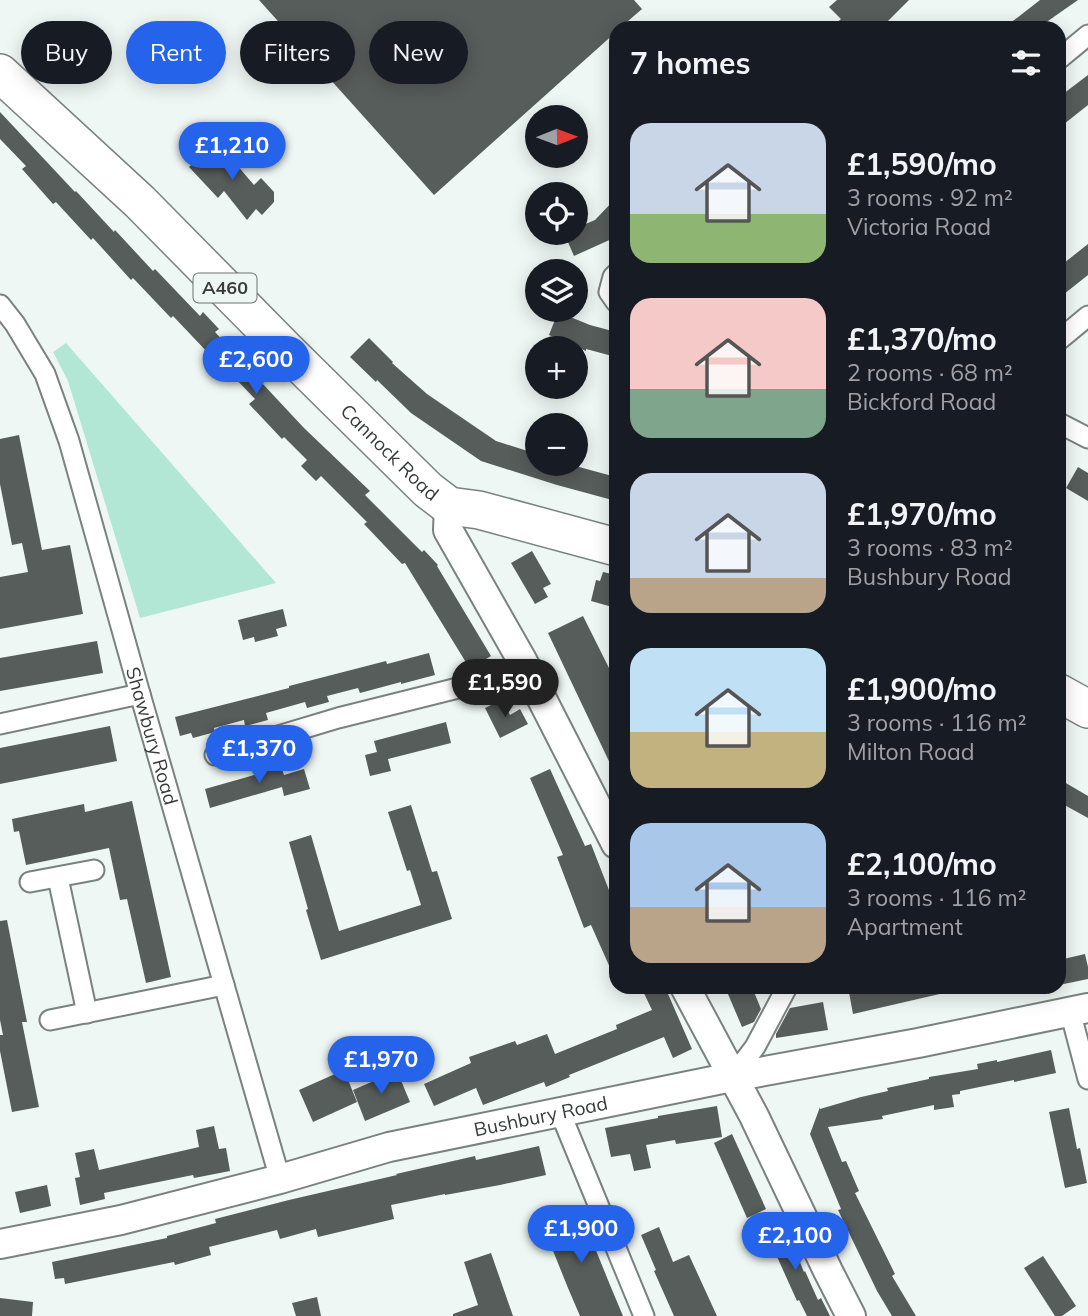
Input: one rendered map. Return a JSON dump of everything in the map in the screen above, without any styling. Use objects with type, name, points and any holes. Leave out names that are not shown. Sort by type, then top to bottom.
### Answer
[{"type":"highway","name":"Cannock Road","points":[[0,73],[140,202],[428,490],[449,506],[479,510],[609,545]]},
{"type":"highway","points":[[1066,697],[1088,709]]},
{"type":"street","points":[[1066,54],[1088,35]]},
{"type":"street","name":"Shawbury Road","points":[[0,305],[15,324],[45,374],[65,430],[281,1179]]},
{"type":"street","points":[[1066,334],[1088,316]]},
{"type":"street","points":[[1066,427],[1088,438]]},
{"type":"street","points":[[449,506],[448,530],[523,662],[609,830]]},
{"type":"street","points":[[215,755],[338,719],[486,681],[523,662]]},
{"type":"street","points":[[0,724],[140,694]]},
{"type":"street","points":[[30,883],[94,870]]},
{"type":"street","points":[[58,878],[87,1013]]},
{"type":"street","points":[[50,1020],[224,985]]},
{"type":"street","points":[[689,994],[754,1116],[851,1316]]},
{"type":"street","points":[[732,1077],[755,1047],[783,994]]},
{"type":"street","points":[[1079,1009],[1088,1079]]},
{"type":"street","name":"Bushbury Road","points":[[0,1244],[121,1220],[281,1179],[389,1147],[1079,1009]]},
{"type":"street","points":[[560,1112],[644,1316]]},
{"type":"green space","points":[[66,343],[276,583],[140,618],[68,381],[53,352]]},
{"type":"building","points":[[259,0],[634,0],[642,9],[628,21],[609,21],[609,38],[534,105],[525,105],[525,114],[434,195],[334,84],[355,84],[355,21],[278,21]]},
{"type":"building","points":[[837,0],[909,0],[888,21],[839,21],[841,19],[829,7]]},
{"type":"building","points":[[1040,0],[1078,0],[1048,21],[1013,21]]},
{"type":"building","points":[[1088,75],[1088,105],[1066,122],[1066,92]]},
{"type":"building","points":[[0,112],[153,271],[155,269],[200,316],[203,312],[219,329],[215,332],[237,356],[241,352],[259,370],[255,374],[261,382],[304,428],[370,491],[365,495],[438,565],[491,656],[470,669],[405,563],[402,564],[364,524],[367,522],[321,476],[316,481],[301,466],[307,460],[284,437],[282,439],[249,404],[255,399],[212,354],[210,355],[173,316],[171,318],[133,278],[131,280],[93,238],[91,240],[56,202],[53,204],[22,169],[26,166],[0,139]]},
{"type":"building","points":[[217,142],[254,185],[261,178],[274,192],[274,202],[262,215],[256,209],[247,220],[224,191],[218,198],[189,167]]},
{"type":"building","points":[[609,205],[609,240],[574,256],[569,245],[588,245],[588,223],[595,220]]},
{"type":"building","points":[[1088,244],[1088,275],[1066,292],[1066,261]]},
{"type":"building","points":[[554,322],[583,322],[609,330],[609,355],[588,350],[588,336],[549,335]]},
{"type":"building","points":[[369,338],[427,394],[496,441],[525,450],[525,475],[481,461],[411,413],[377,380],[376,382],[350,357]]},
{"type":"building","points":[[19,435],[42,550],[70,545],[83,614],[0,629],[0,577],[28,572],[22,543],[12,545],[0,484],[0,439]]},
{"type":"building","points":[[1078,467],[1088,473],[1088,501],[1066,488]]},
{"type":"building","points":[[588,469],[609,475],[609,499],[528,476],[588,476]]},
{"type":"building","points":[[532,551],[551,584],[543,588],[548,597],[535,604],[511,563]]},
{"type":"building","points":[[603,572],[609,573],[609,606],[591,601],[596,580],[600,581]]},
{"type":"building","points":[[283,609],[287,626],[276,629],[278,636],[255,642],[254,637],[243,640],[238,620]]},
{"type":"building","points":[[583,616],[609,668],[609,761],[548,633]]},
{"type":"building","points":[[97,641],[103,673],[0,691],[0,658]]},
{"type":"building","points":[[429,653],[435,675],[360,693],[358,688],[327,696],[329,702],[307,708],[305,702],[266,713],[268,720],[245,726],[244,720],[214,728],[215,732],[193,738],[191,733],[180,736],[175,717],[386,661],[387,664]]},
{"type":"building","points":[[502,700],[510,715],[520,709],[528,724],[500,738],[485,708]]},
{"type":"building","points":[[446,722],[451,743],[388,759],[391,771],[370,776],[365,755],[377,752],[374,741]]},
{"type":"building","points":[[110,726],[117,761],[0,784],[0,748]]},
{"type":"building","points":[[279,760],[284,775],[304,769],[310,789],[284,796],[282,787],[210,808],[205,789],[261,773],[259,766]]},
{"type":"building","points":[[550,769],[585,846],[591,844],[609,890],[609,965],[591,925],[584,928],[557,857],[563,855],[530,778]]},
{"type":"building","points":[[1066,783],[1088,796],[1088,818],[1066,806]]},
{"type":"building","points":[[132,801],[171,977],[146,983],[127,899],[120,900],[109,848],[26,865],[19,831],[14,832],[12,819],[84,804],[85,812]]},
{"type":"building","points":[[411,805],[432,872],[437,871],[452,919],[321,960],[289,842],[311,835],[339,931],[421,905],[388,812]]},
{"type":"building","points":[[7,920],[27,1022],[22,1022],[39,1107],[12,1112],[0,1051],[0,1035],[3,1035],[0,1020],[0,921]]},
{"type":"building","points":[[1085,954],[1088,979],[1066,984],[1066,958]]},
{"type":"building","points":[[644,994],[668,994],[692,1049],[673,1058],[664,1037],[546,1087],[544,1082],[483,1105],[476,1088],[434,1106],[424,1084],[471,1063],[469,1057],[515,1041],[517,1045],[547,1034],[555,1054],[617,1029],[616,1025],[652,1010]]},
{"type":"building","points":[[728,994],[755,994],[761,1009],[754,1022],[742,1027]]},
{"type":"building","points":[[849,994],[940,994],[853,1014]]},
{"type":"building","points":[[823,1002],[828,1030],[776,1038],[790,1008]]},
{"type":"building","points":[[1051,1050],[1056,1073],[960,1091],[960,1094],[952,1095],[954,1107],[934,1110],[934,1105],[882,1116],[883,1119],[828,1127],[842,1162],[846,1161],[859,1191],[855,1193],[895,1274],[892,1276],[916,1316],[892,1316],[838,1210],[841,1209],[810,1134],[820,1107],[888,1091],[887,1088],[929,1077],[978,1069],[977,1064]]},
{"type":"building","points":[[344,1070],[357,1102],[313,1122],[299,1090]]},
{"type":"building","points":[[397,1071],[410,1102],[365,1121],[353,1090]]},
{"type":"building","points":[[717,1106],[722,1137],[676,1144],[675,1140],[646,1145],[651,1168],[634,1171],[630,1154],[611,1157],[605,1128]]},
{"type":"building","points":[[1069,1108],[1087,1183],[1065,1188],[1049,1112]]},
{"type":"building","points":[[214,1126],[219,1149],[226,1148],[230,1171],[194,1178],[193,1175],[104,1193],[105,1199],[80,1205],[75,1178],[80,1177],[75,1153],[94,1149],[99,1170],[199,1147],[196,1130]]},
{"type":"building","points":[[732,1134],[766,1209],[747,1218],[714,1143]]},
{"type":"building","points":[[539,1146],[546,1175],[391,1205],[394,1219],[318,1237],[316,1229],[280,1239],[277,1230],[209,1247],[211,1255],[175,1265],[174,1262],[65,1284],[64,1278],[55,1279],[52,1262],[167,1238],[216,1223],[215,1219],[396,1174],[475,1156],[476,1160]]},
{"type":"building","points":[[47,1185],[51,1206],[20,1213],[15,1192]]},
{"type":"building","points":[[578,1206],[623,1316],[580,1316],[568,1288],[541,1221]]},
{"type":"building","points":[[783,1222],[818,1300],[821,1298],[830,1316],[807,1316],[799,1300],[797,1301],[765,1230]]},
{"type":"building","points":[[659,1227],[673,1262],[689,1255],[717,1316],[674,1316],[641,1235]]},
{"type":"building","points":[[491,1253],[513,1316],[453,1316],[478,1305],[464,1262]]},
{"type":"building","points":[[1043,1256],[1076,1306],[1062,1316],[1055,1316],[1024,1268]]},
{"type":"building","points":[[317,1297],[321,1316],[296,1316],[292,1303]]},
{"type":"building","points":[[0,1298],[33,1302],[32,1316],[0,1316]]}]
